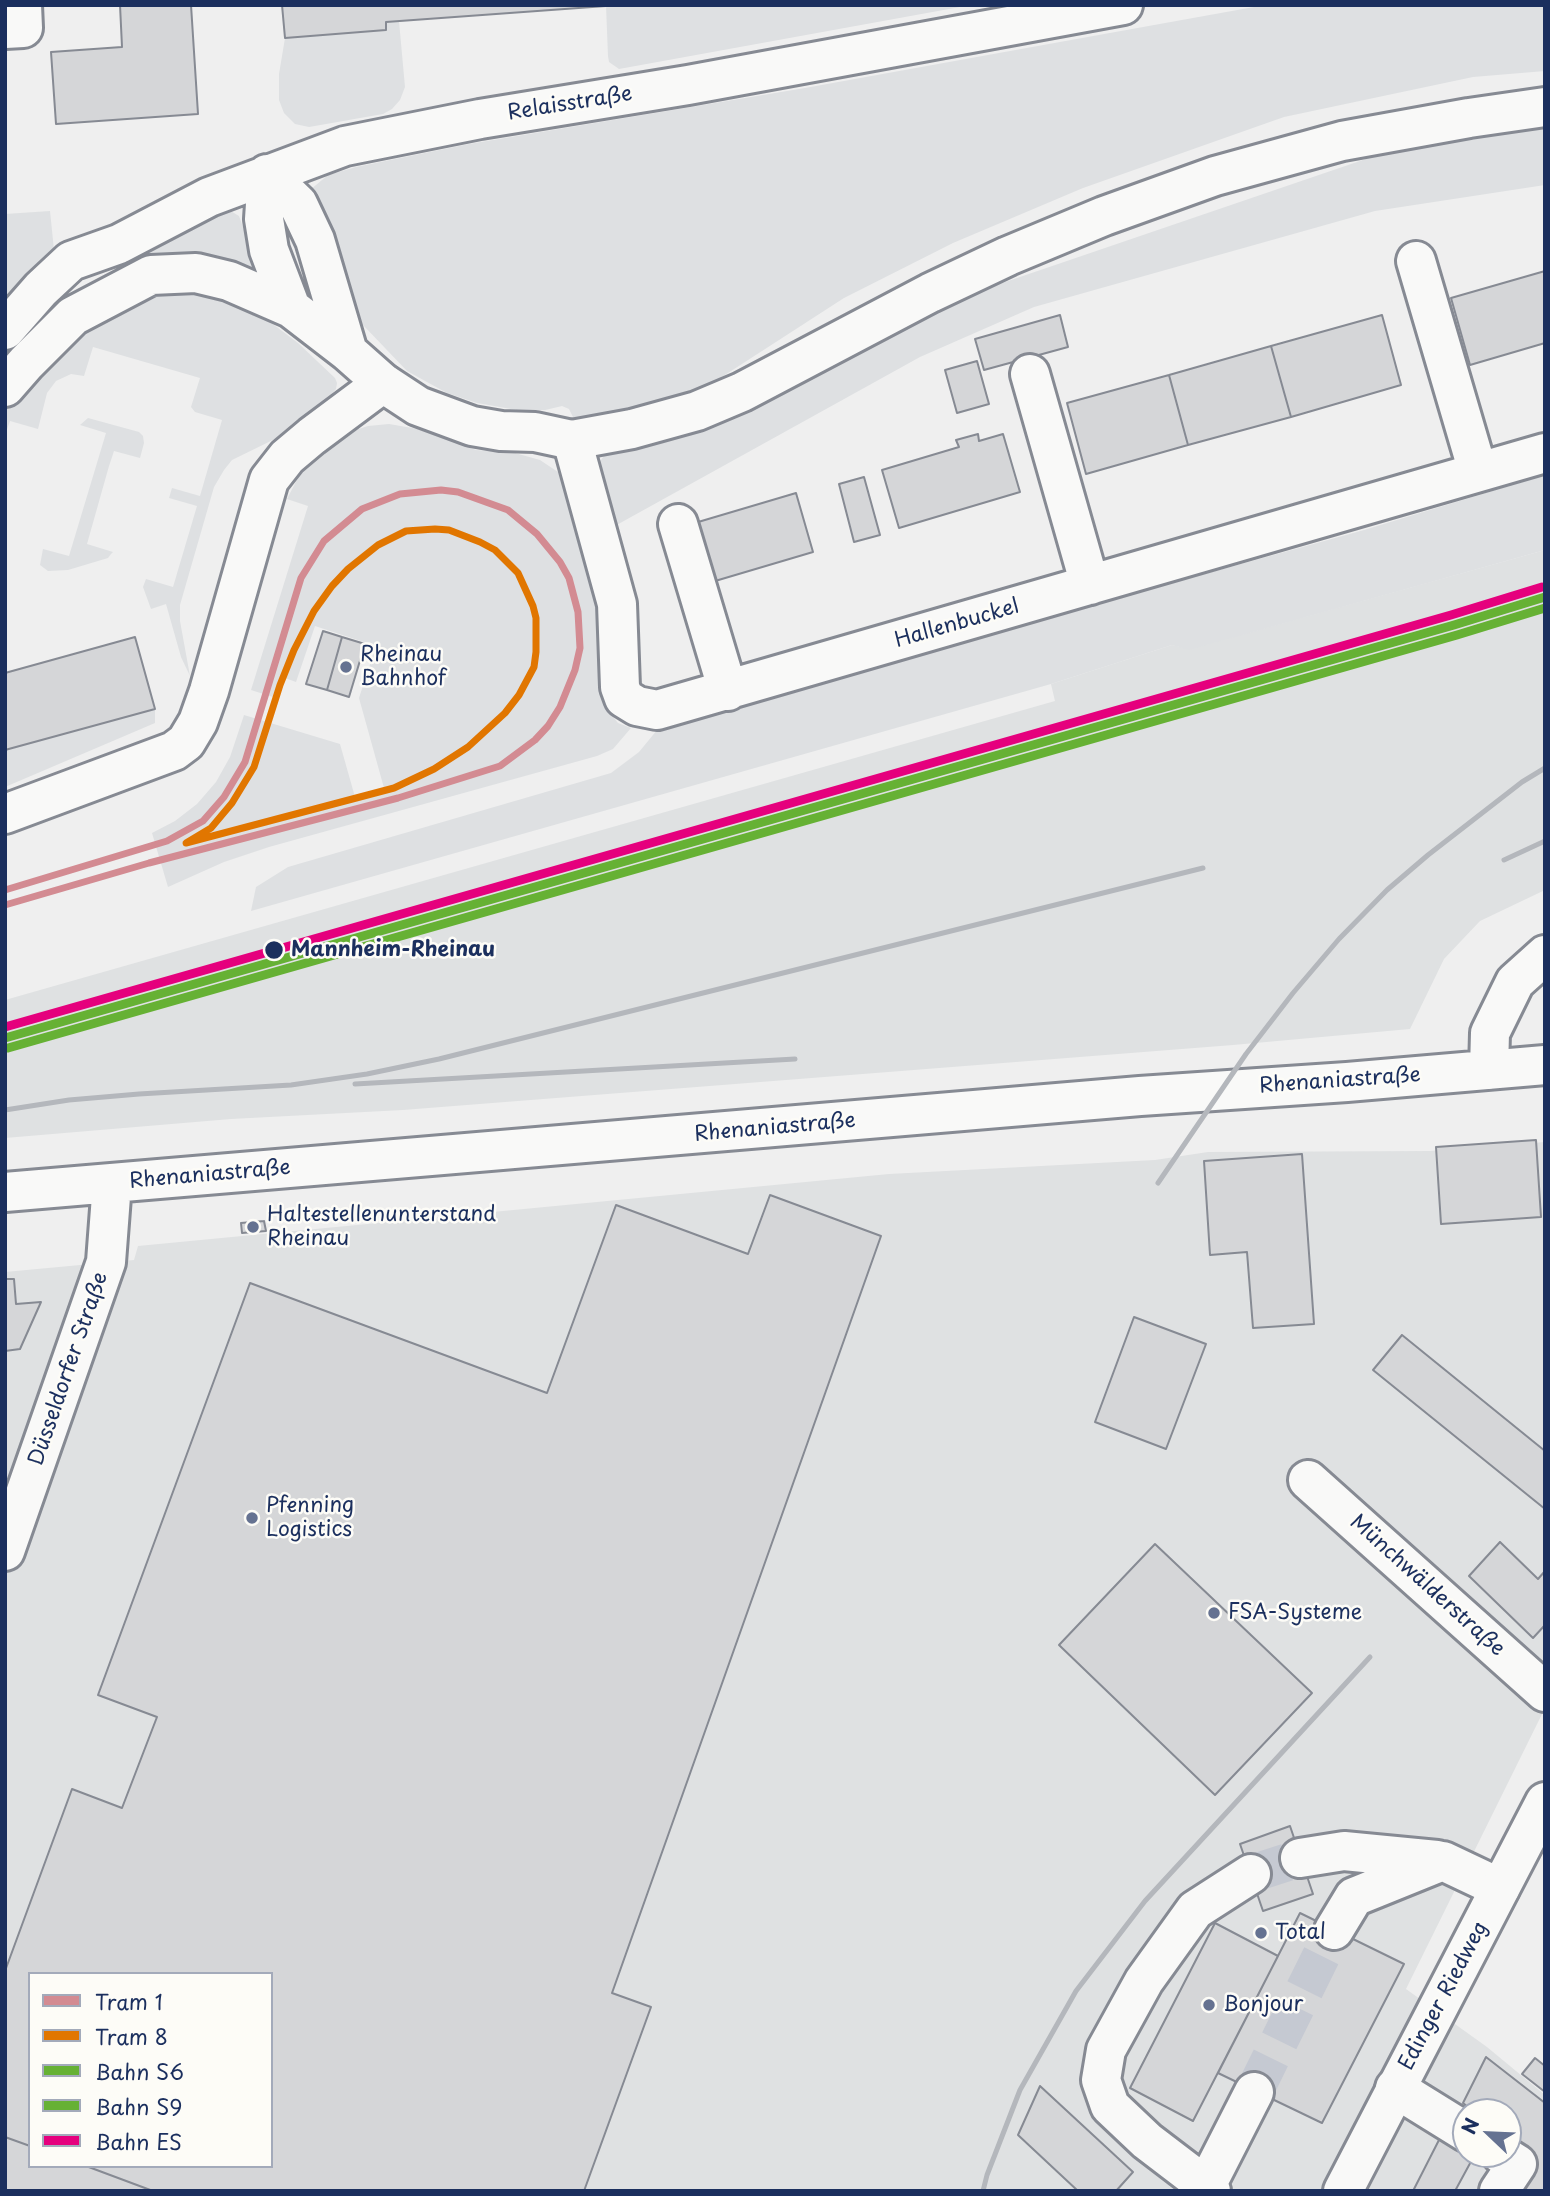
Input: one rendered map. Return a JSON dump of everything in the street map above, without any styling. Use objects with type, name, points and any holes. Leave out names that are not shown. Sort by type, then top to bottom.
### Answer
[{"type":"main road","points":[[5,29],[23,27],[22,5]]},
{"type":"main road","name":"Relaisstraße","points":[[5,330],[41,289],[71,261],[119,244],[209,197],[345,146],[480,119],[688,85],[1123,5]]},
{"type":"main road","points":[[572,440],[632,429],[697,411],[742,392],[930,293],[1008,256],[1104,216],[1215,176],[1342,141],[1545,107]]},
{"type":"main road","points":[[267,174],[264,219],[269,250],[291,308]]},
{"type":"main road","points":[[267,174],[298,204],[315,240],[348,352]]},
{"type":"main road","name":"Relaisstraße","points":[[5,387],[73,316],[119,244]]},
{"type":"main road","points":[[1416,261],[1478,472]]},
{"type":"main road","name":"Relaisstraße","points":[[73,316],[151,275],[196,273],[229,281],[291,308],[383,383],[418,406],[472,426],[501,431],[534,432],[572,440]]},
{"type":"main road","points":[[1030,373],[1090,584]]},
{"type":"main road","points":[[5,814],[174,751],[186,742],[198,722],[209,691],[269,480],[288,457],[312,436],[383,383]]},
{"type":"main road","name":"Hallenbuckel","points":[[572,440],[618,604],[620,687],[624,698],[637,706],[657,710],[1545,453]]},
{"type":"main road","points":[[678,524],[728,691]]},
{"type":"main road","points":[[1489,1070],[1490,1032],[1515,982],[1545,955]]},
{"type":"main road","name":"Rhenaniastraße","points":[[5,1192],[1167,1094],[1545,1065]]},
{"type":"main road","name":"Düsseldorfer Straße","points":[[5,1551],[106,1262],[112,1183]]},
{"type":"main road","name":"Münchwälderstraße","points":[[1308,1480],[1545,1692]]},
{"type":"main road","name":"Edinger Riedweg","points":[[1343,2191],[1545,1801]]},
{"type":"main road","points":[[1300,1858],[1344,1851],[1443,1861],[1500,1888]]},
{"type":"main road","points":[[1334,1930],[1354,1897],[1443,1861]]},
{"type":"main road","points":[[1251,1874],[1195,1910],[1144,1981],[1106,2050],[1101,2080],[1110,2106],[1147,2141],[1209,2188],[1254,2092]]},
{"type":"main road","points":[[1395,2088],[1452,2123]]},
{"type":"main road","points":[[1499,2191],[1514,2168]]},
{"type":"shaded area","points":[[606,5],[971,5],[619,69],[609,62]]},
{"type":"shaded area","points":[[1265,5],[1545,5],[1545,71],[1473,77],[1284,117],[1083,188],[953,243],[844,298],[680,404],[575,421],[569,409],[562,406],[545,410],[517,410],[477,403],[447,393],[407,371],[363,325],[310,190],[328,175],[469,144],[805,88]]},
{"type":"shaded area","points":[[399,21],[405,87],[400,100],[392,109],[383,114],[309,127],[295,124],[284,113],[279,100],[279,74],[285,38],[386,30],[386,22]]},
{"type":"shaded area","points":[[1545,127],[1545,185],[1375,211],[1034,307],[920,357],[613,527],[601,487],[599,463],[610,447],[935,306],[1398,148]]},
{"type":"shaded area","points":[[229,210],[239,216],[256,262],[255,266],[248,267],[217,258],[149,257],[147,253],[150,250]]},
{"type":"shaded area","points":[[50,211],[54,250],[5,300],[5,214]]},
{"type":"shaded area","points":[[156,293],[205,293],[249,306],[298,343],[337,383],[336,389],[326,401],[299,423],[279,437],[232,460],[214,487],[180,605],[180,621],[190,676],[181,657],[166,604],[151,609],[143,587],[146,579],[173,587],[197,506],[169,498],[172,488],[200,496],[222,420],[195,412],[191,407],[200,378],[93,347],[84,376],[71,374],[56,381],[47,393],[38,429],[10,421],[5,435],[5,406],[23,383],[75,331]]},
{"type":"shaded area","points":[[88,418],[139,432],[144,443],[140,458],[114,451],[109,466],[87,544],[113,552],[108,558],[68,570],[48,571],[40,565],[43,549],[69,556],[106,433],[80,425]]},
{"type":"shaded area","points":[[389,424],[418,429],[476,450],[515,453],[540,460],[558,472],[566,485],[599,607],[602,630],[600,685],[606,708],[618,723],[631,728],[613,749],[597,756],[269,847],[224,862],[168,887],[152,833],[175,821],[197,804],[216,782],[230,757],[244,715],[340,744],[355,797],[384,788],[359,698],[376,646],[315,626],[296,682],[285,678],[276,698],[251,690],[308,506],[287,499],[302,470],[320,449],[343,434],[368,426]]},
{"type":"shaded area","points":[[1545,475],[1545,550],[1189,650],[1172,645],[1051,684],[251,911],[256,887],[288,867],[611,773],[639,752],[662,724],[1364,530]]},
{"type":"shaded area","points":[[1545,550],[1545,890],[1480,921],[1444,959],[1410,1029],[403,1110],[231,1119],[5,1138],[5,1000],[1055,701],[1051,684],[1172,645],[1190,649]]},
{"type":"shaded area","points":[[155,709],[155,723],[5,787],[5,750]]},
{"type":"shaded area","points":[[1545,1142],[1545,1708],[1406,1989],[1487,2047],[1545,2095],[1545,2191],[5,2191],[5,1272],[134,1260],[138,1246],[889,1174],[1155,1160],[1208,1152],[1430,1151]]},
{"type":"building","points":[[120,5],[191,5],[198,114],[56,124],[51,52],[122,47]]},
{"type":"building","points":[[282,5],[606,6],[386,22],[386,30],[285,38]]},
{"type":"building","points":[[1545,271],[1545,343],[1470,365],[1451,298]]},
{"type":"building","points":[[1060,315],[1068,347],[984,370],[975,339]]},
{"type":"building","points":[[1382,315],[1401,385],[1291,417],[1271,346]]},
{"type":"building","points":[[1271,346],[1291,417],[1188,445],[1169,375]]},
{"type":"building","points":[[977,361],[989,404],[957,413],[945,370]]},
{"type":"building","points":[[1169,375],[1188,445],[1086,474],[1067,403]]},
{"type":"building","points":[[978,434],[979,441],[1003,434],[1020,492],[899,528],[882,470],[959,447],[956,440]]},
{"type":"building","points":[[864,477],[880,535],[854,542],[839,484]]},
{"type":"building","points":[[796,493],[813,552],[705,584],[688,525]]},
{"type":"building","points":[[323,631],[342,637],[327,690],[306,684]]},
{"type":"building","points":[[135,637],[155,709],[5,750],[5,673]]},
{"type":"building","name":"Rheinau Bahnhof","points":[[342,637],[365,644],[349,697],[327,690]]},
{"type":"building","points":[[1536,1140],[1541,1217],[1441,1224],[1436,1147]]},
{"type":"building","points":[[1302,1154],[1314,1324],[1253,1328],[1247,1252],[1210,1255],[1204,1161]]},
{"type":"building","points":[[770,1195],[881,1236],[612,1993],[651,2007],[584,2191],[153,2191],[91,2168],[273,2168],[273,1972],[28,1972],[28,2145],[5,2137],[5,1971],[72,1789],[122,1808],[157,1717],[98,1695],[250,1283],[547,1393],[616,1205],[748,1254]]},
{"type":"building","name":"Haltestellenunterstand Rheinau","points":[[264,1221],[266,1231],[242,1233],[241,1223]]},
{"type":"building","points":[[5,1279],[14,1279],[16,1304],[41,1302],[20,1349],[5,1351]]},
{"type":"building","points":[[1134,1317],[1206,1344],[1166,1449],[1095,1422]]},
{"type":"building","points":[[1402,1335],[1545,1451],[1545,1509],[1373,1370]]},
{"type":"building","points":[[1500,1542],[1538,1579],[1545,1571],[1545,1625],[1533,1638],[1469,1576]]},
{"type":"building","points":[[1155,1544],[1312,1693],[1215,1795],[1059,1645]]},
{"type":"building","points":[[1290,1826],[1313,1894],[1263,1911],[1240,1844]]},
{"type":"building","points":[[1300,1913],[1404,1964],[1322,2123],[1218,2073]]},
{"type":"building","points":[[1215,1923],[1278,1956],[1193,2121],[1130,2088]]},
{"type":"building","points":[[1486,2057],[1545,2103],[1545,2191],[1516,2191],[1536,2162],[1522,2151],[1522,2098],[1466,2098]]},
{"type":"building","points":[[1535,2058],[1545,2066],[1545,2092],[1522,2074]]},
{"type":"building","points":[[1040,2086],[1133,2172],[1116,2191],[1078,2191],[1018,2135]]},
{"type":"building","points":[[5,2137],[28,2145],[28,2168],[91,2168],[153,2191],[5,2191]]},
{"type":"building","points":[[1440,2138],[1452,2144],[1452,2168],[1467,2168],[1455,2191],[1413,2191]]},
{"type":"tunnel","points":[[1251,1874],[1300,1858]]},
{"type":"tunnel","points":[[1254,2092],[1334,1930]]},
{"type":"railway","points":[[1158,1183],[1246,1054],[1339,939],[1387,890],[1428,855],[1522,782],[1545,768]]},
{"type":"railway","points":[[1504,860],[1545,841]]},
{"type":"railway","points":[[5,1110],[69,1100],[291,1085],[367,1074],[439,1059],[1203,868]]},
{"type":"railway","points":[[355,1084],[795,1059]]},
{"type":"railway","points":[[983,2191],[1020,2090],[1076,1991],[1145,1901],[1370,1657]]},
{"type":"tram line","name":"1","points":[[5,890],[167,841],[203,821],[224,797],[245,762],[301,578],[324,541],[362,509],[400,494],[441,490],[458,492],[508,510],[537,534],[560,562],[569,578],[578,612],[580,648],[575,670],[560,707],[548,726],[535,740],[500,766],[398,798],[149,863],[5,905]]},
{"type":"tram line","name":"8","points":[[435,529],[449,530],[495,550],[518,573],[533,606],[536,618],[534,667],[519,695],[505,713],[468,747],[434,769],[394,788],[186,843],[211,828],[232,803],[254,767],[294,650],[314,611],[332,586],[378,545],[406,531],[435,529]]},
{"type":"rail line","name":"ES","points":[[5,1027],[1542,587]]},
{"type":"rail line","name":"S6","points":[[5,1038],[1545,597]]},
{"type":"rail line","name":"S9","points":[[8,1048],[1545,608]]},
{"type":"place","name":"Rheinau Bahnhof","points":[[346,667]]},
{"type":"place","name":"Mannheim-Rheinau","points":[[274,950]]},
{"type":"place","name":"Haltestellenunterstand Rheinau","points":[[253,1227]]},
{"type":"place","name":"Pfenning Logistics","points":[[252,1518]]},
{"type":"place","name":"FSA-Systeme","points":[[1214,1613]]},
{"type":"place","name":"Total","points":[[1261,1933]]},
{"type":"place","name":"Bonjour","points":[[1209,2005]]}]
